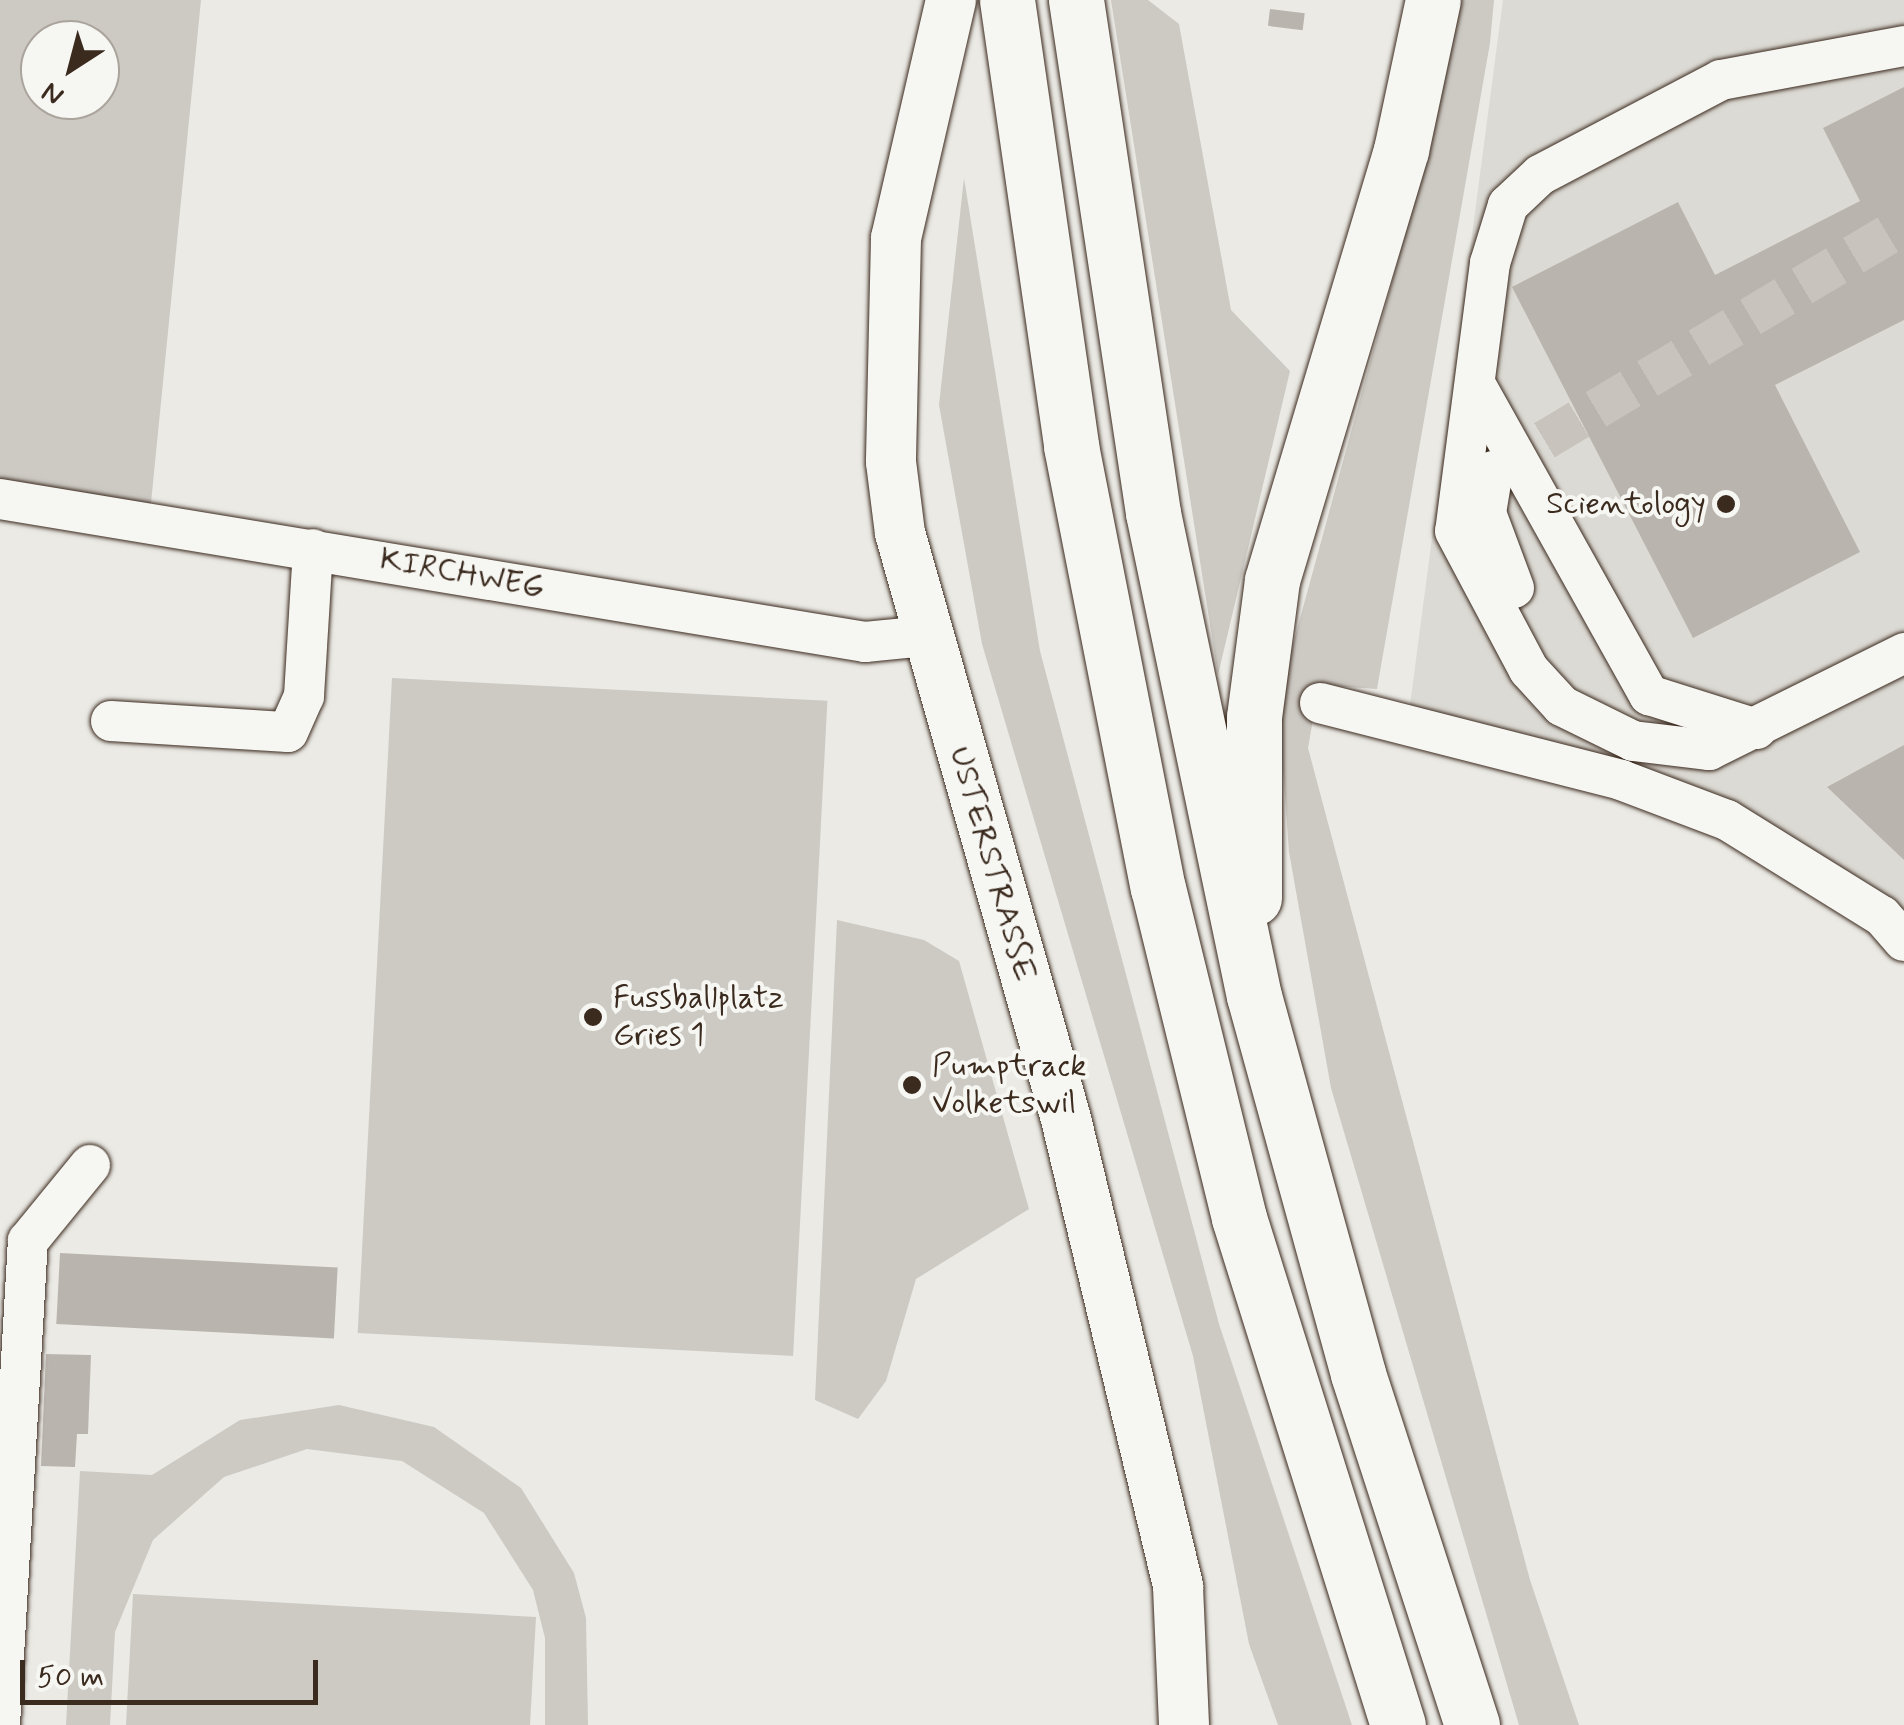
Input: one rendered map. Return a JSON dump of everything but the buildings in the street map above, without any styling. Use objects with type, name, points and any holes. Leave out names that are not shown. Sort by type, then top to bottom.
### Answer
[{"type":"highway","points":[[1007,0],[1071,446],[1162,906],[1239,1218],[1398,1725]]},
{"type":"highway","points":[[1076,0],[1154,513],[1254,996],[1363,1393],[1472,1725]]},
{"type":"highway","points":[[1254,996],[1264,622],[1415,102],[1433,0]]},
{"type":"main road","name":"USTERSTRASSE","points":[[952,0],[896,238],[891,462],[925,636],[1066,1119],[1178,1588],[1184,1725]]},
{"type":"street","points":[[1904,46],[1722,80],[1540,174],[1508,205],[1490,263],[1478,389],[1455,531],[1530,670],[1583,720],[1633,740],[1709,750],[1904,653]]},
{"type":"street","points":[[1478,389],[1649,695],[1757,729]]},
{"type":"street","points":[[1493,472],[1486,513],[1494,550],[1583,720]]},
{"type":"street","name":"KIRCHWEG","points":[[0,499],[865,642],[925,636]]},
{"type":"street","points":[[111,720],[288,732],[304,696],[313,549]]},
{"type":"street","points":[[1320,703],[1620,780],[1727,820],[1882,916],[1904,941]]},
{"type":"street","points":[[0,1725],[28,1241],[90,1164]]},
{"type":"shaded area","points":[[0,0],[201,0],[149,523],[0,499]]},
{"type":"shaded area","points":[[1111,0],[1148,0],[1179,24],[1231,310],[1290,371],[1218,675]]},
{"type":"shaded area","points":[[1452,0],[1494,0],[1490,43],[1377,689],[1319,685],[1308,748],[1530,1580],[1579,1725],[1519,1725],[1331,1088],[1289,852],[1278,699],[1418,187]]},
{"type":"shaded area","points":[[1503,0],[1904,0],[1904,941],[1727,820],[1408,720]]},
{"type":"shaded area","points":[[964,178],[1040,651],[1219,1324],[1352,1725],[1278,1725],[1249,1644],[1193,1356],[982,644],[939,405]]},
{"type":"shaded area","name":"Fussballplatz Gries 1","points":[[392,678],[827,701],[793,1356],[358,1333]]},
{"type":"shaded area","name":"Pumptrack Volketswil","points":[[837,920],[924,940],[959,961],[1029,1209],[916,1279],[886,1381],[858,1419],[815,1400]]},
{"type":"shaded area","points":[[339,1405],[434,1427],[521,1488],[574,1573],[586,1618],[588,1725],[545,1725],[545,1638],[533,1590],[484,1513],[402,1461],[307,1449],[224,1477],[153,1540],[115,1632],[110,1725],[66,1725],[80,1471],[152,1475],[240,1420]]},
{"type":"shaded area","points":[[133,1594],[536,1617],[530,1725],[126,1725]]},
{"type":"tunnel","points":[[1493,471],[1904,225]]},
{"type":"place","name":"Scientology","points":[[1726,504]]},
{"type":"place","name":"Fussballplatz Gries 1","points":[[593,1017]]},
{"type":"place","name":"Pumptrack Volketswil","points":[[912,1085]]}]
